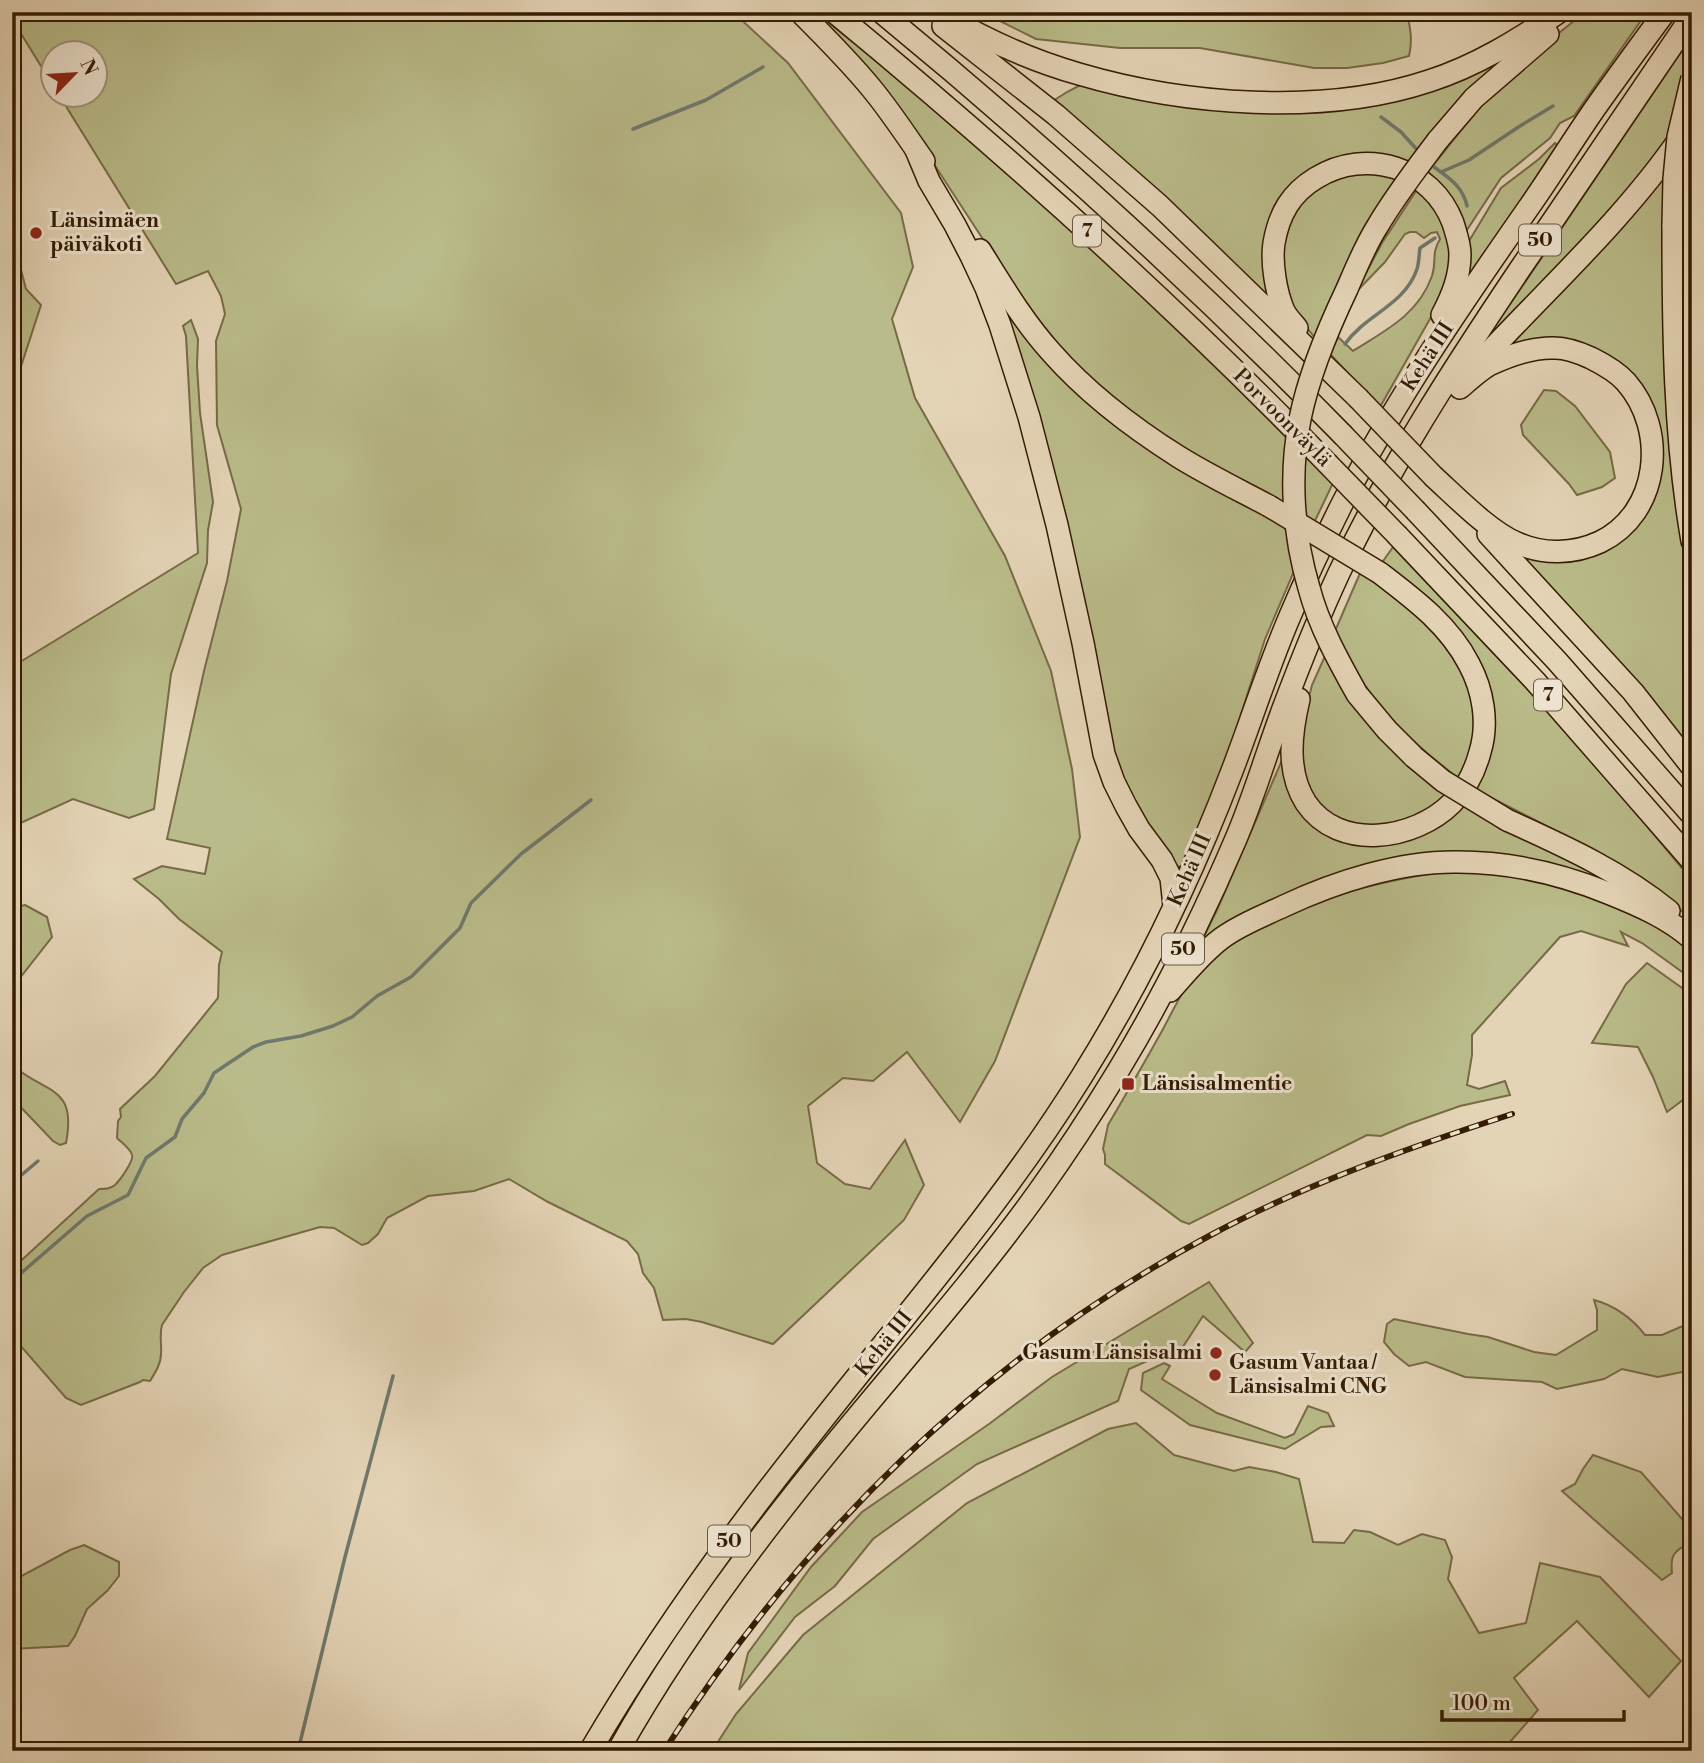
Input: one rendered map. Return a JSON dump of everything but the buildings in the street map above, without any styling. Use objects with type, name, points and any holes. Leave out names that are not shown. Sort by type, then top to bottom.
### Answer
[{"type":"highway","points":[[800,12],[870,87],[916,150],[1032,328],[1067,368],[1124,419],[1180,457],[1269,506],[1380,573],[1437,620],[1454,641],[1469,663],[1479,687],[1485,714],[1484,740],[1468,784],[1452,803],[1434,818],[1413,828],[1388,835],[1365,835],[1331,826],[1317,816],[1306,802],[1293,766],[1293,723],[1317,624]]},
{"type":"highway","name":"Porvoonväylä","points":[[834,12],[1009,160],[1228,364],[1398,536],[1535,681],[1692,861]]},
{"type":"highway","name":"Porvoonväylä","points":[[881,12],[1028,137],[1131,230],[1192,286],[1342,434],[1558,661],[1692,815]]},
{"type":"highway","points":[[925,12],[1056,115],[1160,206],[1358,398],[1557,608],[1633,692],[1692,767]]},
{"type":"highway","points":[[939,12],[1015,51],[1100,80],[1177,95],[1308,103],[1354,99],[1428,82],[1466,68],[1518,40],[1559,12]]},
{"type":"highway","points":[[1573,12],[1474,98],[1438,140],[1376,229],[1327,331],[1300,419],[1294,477],[1300,550],[1322,627],[1339,662],[1357,694],[1414,757],[1443,780],[1507,820],[1573,850],[1619,875],[1692,929]]},
{"type":"highway","name":"Kehä III","points":[[590,1751],[655,1645],[749,1513],[953,1258],[1027,1160],[1082,1076],[1133,988],[1174,907],[1232,772],[1289,617],[1341,505],[1431,351],[1598,105],[1665,12]]},
{"type":"highway","name":"Kehä III","points":[[618,1751],[675,1657],[741,1562],[1038,1192],[1120,1068],[1198,921],[1235,841],[1317,624],[1338,575],[1393,468],[1469,344],[1692,16]]},
{"type":"highway","points":[[1691,537],[1679,435],[1674,178],[1678,136],[1692,78]]},
{"type":"highway","points":[[1393,468],[1426,433],[1489,352],[1620,214],[1662,164],[1692,121]]},
{"type":"highway","points":[[916,150],[929,181],[971,256],[1000,325],[1029,417],[1057,525],[1104,754],[1126,806],[1171,878],[1174,907]]},
{"type":"highway","points":[[1327,369],[1284,310],[1275,276],[1273,253],[1277,228],[1288,203],[1303,186],[1342,165],[1381,163],[1400,169],[1424,183],[1440,199],[1450,216],[1460,253],[1459,270],[1455,288],[1437,323],[1431,351]]},
{"type":"highway","points":[[1691,537],[1688,412],[1692,303]]},
{"type":"highway","points":[[1434,477],[1483,520],[1516,543],[1558,552],[1592,545],[1622,527],[1644,498],[1650,478],[1652,440],[1643,408],[1625,380],[1597,361],[1571,350],[1530,350],[1487,366],[1460,388]]},
{"type":"highway","points":[[1149,1017],[1203,956],[1222,938],[1244,924],[1336,885],[1417,865],[1457,862],[1509,866],[1577,880],[1652,912],[1692,939]]},
{"type":"green space","points":[[12,12],[733,12],[788,63],[901,213],[913,267],[892,319],[915,398],[1005,556],[1051,671],[1072,769],[1080,837],[995,1061],[960,1122],[907,1052],[873,1081],[843,1078],[808,1106],[817,1163],[845,1184],[870,1189],[905,1140],[924,1185],[904,1220],[773,1344],[702,1322],[686,1319],[663,1320],[654,1288],[643,1273],[638,1254],[627,1241],[548,1202],[509,1179],[474,1191],[428,1196],[387,1218],[378,1234],[362,1245],[334,1228],[320,1227],[222,1255],[203,1268],[162,1325],[160,1361],[150,1381],[143,1380],[81,1405],[66,1398],[12,1336],[12,1269],[99,1189],[111,1187],[120,1179],[129,1166],[132,1155],[117,1138],[120,1109],[155,1076],[218,998],[222,952],[134,879],[162,866],[205,874],[210,848],[167,839],[241,509],[217,425],[216,341],[225,314],[221,296],[208,271],[176,284],[67,108],[108,108],[108,38],[38,38],[38,61],[12,19]]},
{"type":"green space","points":[[815,12],[950,123],[1081,240],[1333,483],[1313,525],[1137,421],[1087,380],[1035,319],[915,135]]},
{"type":"green space","points":[[982,12],[1407,12],[1411,44],[1409,56],[1383,63],[1347,68],[1314,68],[1200,48],[1120,48],[1036,39]]},
{"type":"green space","points":[[1585,12],[1647,12],[1574,116],[1560,123],[1550,138],[1501,178],[1465,233],[1424,177],[1502,79]]},
{"type":"green space","points":[[1692,36],[1692,65],[1684,87],[1674,135],[1598,228],[1479,350]]},
{"type":"green space","points":[[1530,40],[1408,166],[1375,157],[1286,197],[1270,300],[1053,101],[1086,82],[1356,104]]},
{"type":"green space","points":[[1692,138],[1692,264],[1687,329],[1682,208],[1687,143]]},
{"type":"green space","points":[[1555,143],[1557,145],[1466,284],[1466,246],[1501,188]]},
{"type":"green space","points":[[1668,169],[1683,521],[1692,576],[1692,755],[1510,547],[1582,556],[1658,476],[1614,362],[1501,354],[1543,311],[1546,304]]},
{"type":"green space","points":[[1363,170],[1401,177],[1315,338],[1286,296],[1281,241],[1296,206],[1329,178]]},
{"type":"green space","points":[[1418,188],[1444,219],[1452,258],[1447,286],[1380,407],[1330,354],[1338,337],[1353,351],[1389,328],[1410,311],[1426,290],[1440,239],[1437,232],[1424,238],[1416,232],[1405,234],[1385,262],[1356,292],[1382,243]]},
{"type":"green space","points":[[19,262],[26,289],[41,305],[12,394],[12,263]]},
{"type":"green space","points":[[996,291],[1059,370],[1287,528],[1295,569],[1265,639],[1221,777],[1183,870],[1155,841],[1122,782]]},
{"type":"green space","points":[[191,320],[198,339],[200,413],[213,502],[208,530],[207,563],[171,674],[154,809],[129,818],[73,799],[12,827],[12,667],[198,553],[186,336],[183,326]]},
{"type":"green space","points":[[1544,390],[1556,391],[1575,406],[1610,452],[1615,478],[1602,487],[1577,495],[1523,435],[1521,425]]},
{"type":"green space","points":[[1393,547],[1533,695],[1692,880],[1692,918],[1590,848],[1472,788],[1490,700],[1381,564]]},
{"type":"green space","points":[[1361,571],[1396,593],[1445,643],[1473,692],[1477,733],[1461,780],[1416,744],[1377,702],[1355,670],[1335,631]]},
{"type":"green space","points":[[1325,656],[1448,795],[1432,809],[1396,826],[1356,827],[1324,811],[1313,796],[1305,779],[1300,749],[1312,685]]},
{"type":"green space","points":[[1286,751],[1288,768],[1343,839],[1460,804],[1567,857],[1637,897],[1608,884],[1400,864],[1194,957]]},
{"type":"green space","points":[[1459,870],[1548,878],[1641,914],[1692,948],[1692,979],[1642,943],[1621,932],[1628,946],[1581,931],[1560,937],[1472,1035],[1467,1085],[1479,1089],[1505,1081],[1510,1095],[1460,1106],[1381,1136],[1367,1135],[1189,1224],[1181,1221],[1105,1164],[1103,1149],[1108,1125],[1183,992],[1210,960],[1239,938],[1310,904],[1388,882]]},
{"type":"green space","points":[[25,905],[47,917],[52,937],[12,988],[12,908]]},
{"type":"green space","points":[[1647,963],[1692,995],[1692,1093],[1667,1112],[1638,1047],[1592,1043],[1626,984]]},
{"type":"green space","points":[[12,1065],[56,1093],[63,1101],[68,1124],[66,1143],[60,1145],[53,1141],[12,1098]]},
{"type":"green space","points":[[1209,1282],[1253,1343],[1245,1352],[1203,1316],[1175,1359],[1163,1354],[1129,1369],[1118,1401],[977,1464],[873,1539],[835,1586],[795,1617],[739,1690],[748,1653],[811,1567],[862,1512],[1052,1377]]},
{"type":"green space","points":[[1594,1300],[1623,1313],[1645,1335],[1662,1335],[1692,1322],[1692,1370],[1658,1377],[1622,1369],[1604,1379],[1557,1389],[1542,1382],[1465,1377],[1426,1362],[1409,1366],[1384,1342],[1387,1324],[1394,1319],[1488,1337],[1534,1352],[1556,1355],[1597,1330]]},
{"type":"green space","points":[[1164,1363],[1170,1366],[1162,1379],[1217,1413],[1285,1438],[1294,1434],[1308,1406],[1328,1413],[1334,1426],[1321,1427],[1285,1449],[1190,1425],[1141,1390],[1143,1373]]},
{"type":"green space","points":[[1136,1423],[1174,1455],[1234,1471],[1249,1467],[1299,1479],[1313,1542],[1344,1543],[1354,1530],[1370,1532],[1398,1545],[1422,1534],[1445,1540],[1452,1557],[1448,1579],[1479,1633],[1526,1623],[1540,1563],[1600,1577],[1681,1661],[1649,1697],[1577,1621],[1514,1678],[1538,1710],[1502,1751],[712,1751],[736,1714],[803,1635],[967,1503],[1108,1429]]},
{"type":"green space","points":[[1593,1455],[1641,1472],[1690,1528],[1690,1542],[1674,1554],[1672,1573],[1662,1580],[1562,1491],[1575,1484]]},
{"type":"green space","points":[[84,1545],[119,1562],[119,1576],[87,1609],[68,1646],[12,1649],[12,1581]]},
{"type":"waterway","points":[[633,129],[706,100],[763,67]]},
{"type":"waterway","points":[[1441,172],[1469,160],[1553,106]]},
{"type":"waterway","points":[[1381,117],[1401,132],[1420,153]]},
{"type":"waterway","points":[[1430,164],[1458,186],[1467,206]]},
{"type":"waterway","points":[[1345,344],[1363,325],[1404,292],[1417,269],[1420,248],[1435,238]]},
{"type":"waterway","points":[[12,1281],[87,1216],[128,1195],[146,1158],[175,1137],[182,1119],[204,1093],[214,1073],[253,1047],[301,1036],[352,1017],[377,996],[411,977],[460,928],[471,903],[521,854],[591,800]]},
{"type":"waterway","points":[[12,1183],[38,1161]]},
{"type":"waterway","points":[[298,1751],[393,1376]]},
{"type":"railway","points":[[664,1751],[718,1672],[776,1597],[837,1525],[903,1458],[974,1395],[1048,1337],[1126,1284],[1245,1217],[1358,1168],[1512,1114]]},
{"type":"place","name":"Länsimäen päiväkoti","points":[[36,233]]},
{"type":"place","name":"Länsisalmentie","points":[[1128,1084]]},
{"type":"place","name":"Gasum Länsisalmi","points":[[1216,1353]]},
{"type":"place","name":"Gasum Vantaa / Länsisalmi CNG","points":[[1215,1375]]}]
